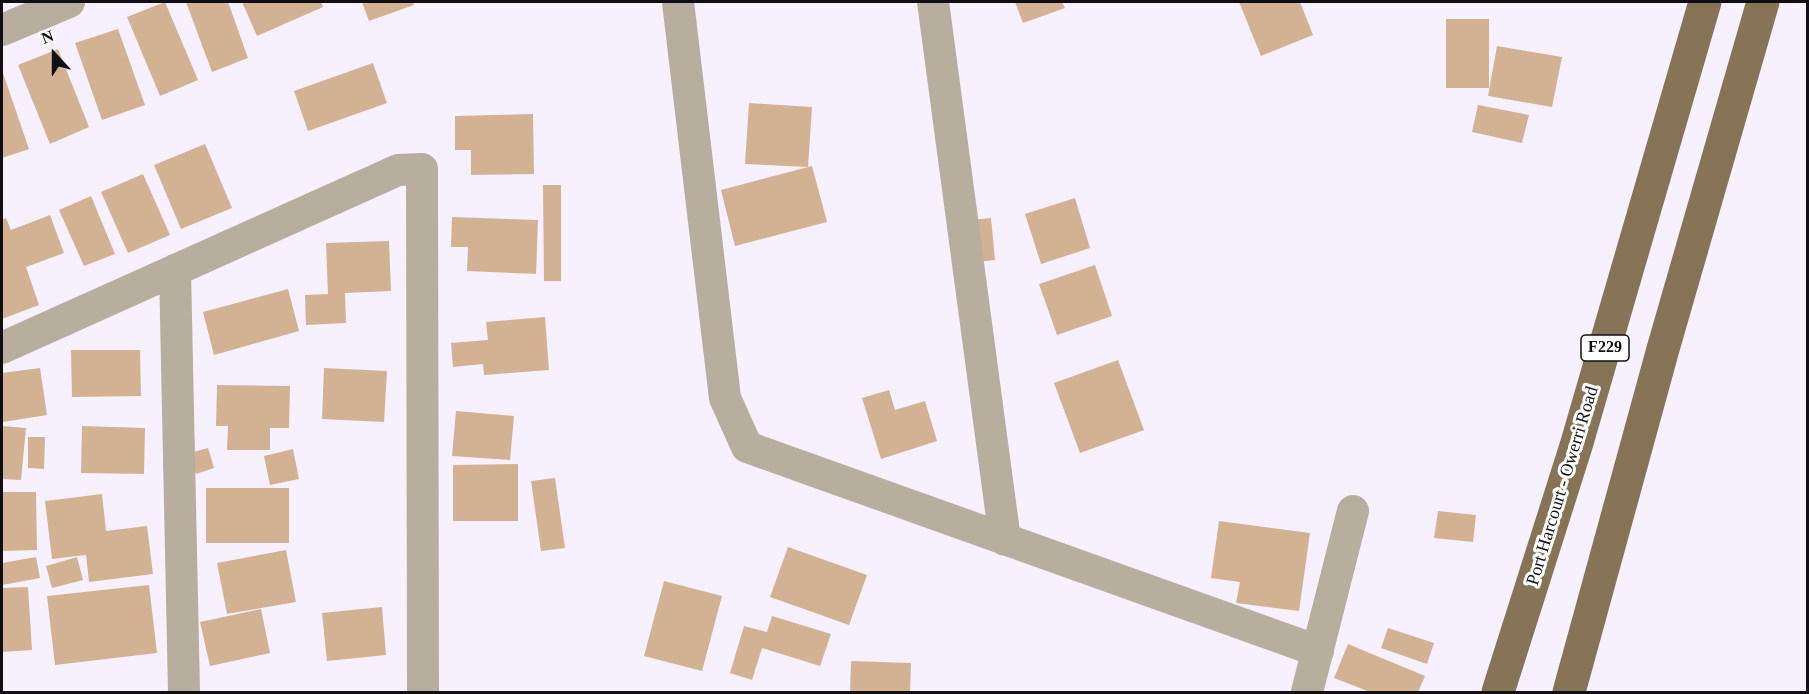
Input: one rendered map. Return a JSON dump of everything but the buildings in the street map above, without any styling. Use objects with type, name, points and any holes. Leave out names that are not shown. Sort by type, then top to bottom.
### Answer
[{"type":"main road","name":"Port Harcourt - Owerri Road","points":[[1498,693],[1576,446],[1705,2]]},
{"type":"main road","points":[[1569,693],[1666,338],[1763,2]]},
{"type":"street","points":[[2,30],[69,2]]},
{"type":"street","points":[[678,2],[725,398],[747,447],[1318,651]]},
{"type":"street","points":[[933,2],[1005,540]]},
{"type":"street","points":[[2,348],[398,170],[422,169],[423,693]]},
{"type":"street","points":[[175,270],[184,693]]},
{"type":"street","points":[[1307,693],[1353,511]]}]
